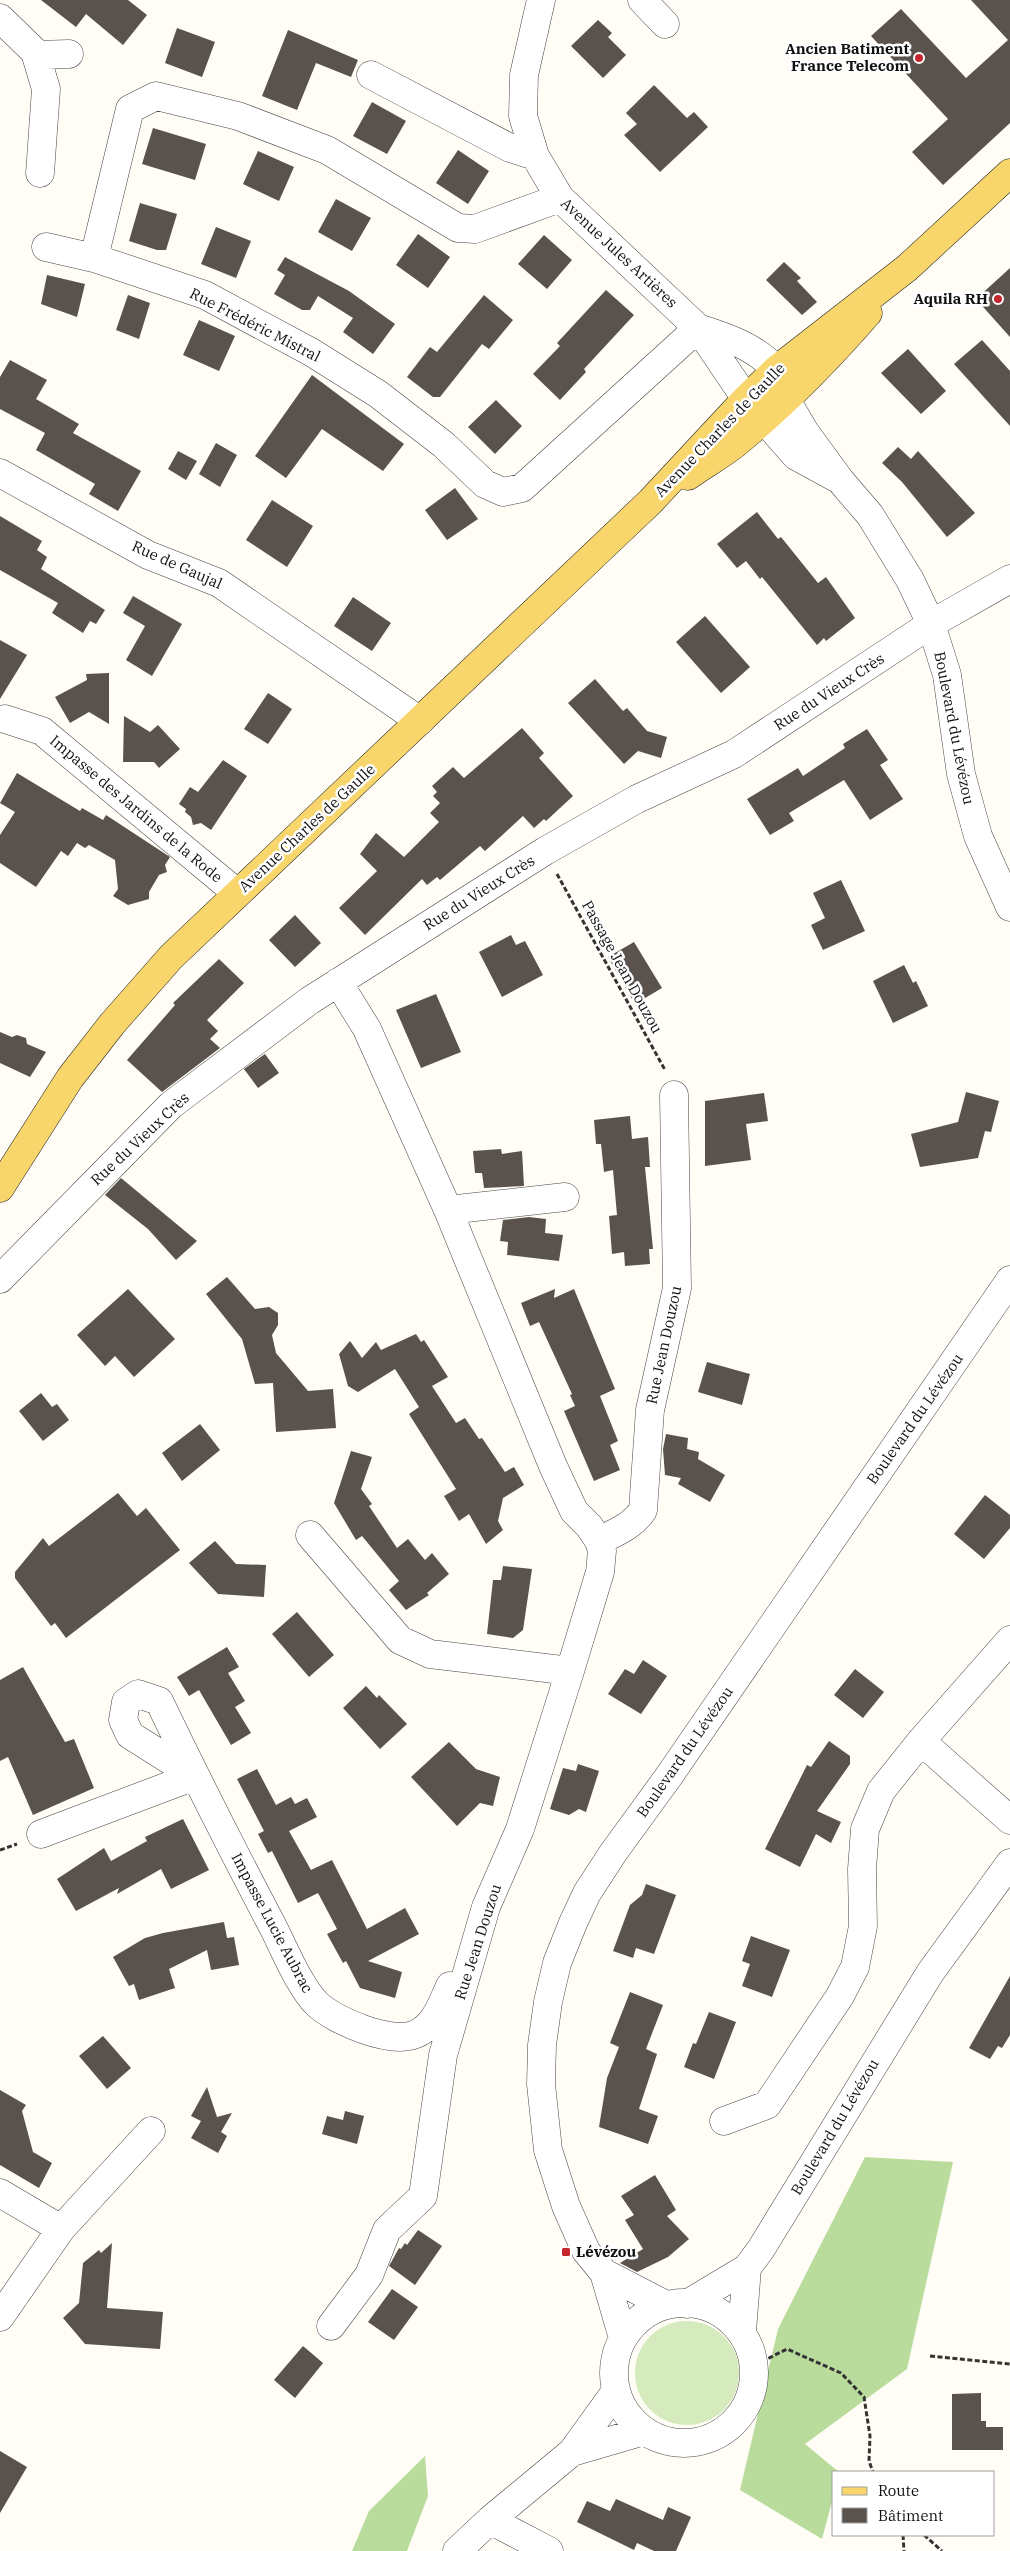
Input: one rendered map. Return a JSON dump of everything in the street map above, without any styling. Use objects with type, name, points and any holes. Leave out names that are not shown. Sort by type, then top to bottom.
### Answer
[{"type":"main road","name":"Avenue Charles de Gaulle","points":[[781,385],[803,348],[907,268],[1010,173]]},
{"type":"main road","name":"Avenue Charles de Gaulle","points":[[0,1188],[70,1078],[112,1024],[171,957],[651,500],[781,385],[837,349],[907,268]]},
{"type":"main road","name":"Avenue Charles de Gaulle","points":[[651,500],[734,445],[754,409]]},
{"type":"street","name":"Avenue Jules Artières","points":[[541,0],[524,75],[524,116],[535,156],[560,198],[698,328],[754,409]]},
{"type":"street","points":[[642,0],[665,24]]},
{"type":"street","points":[[0,18],[28,38],[69,54]]},
{"type":"street","points":[[28,38],[46,89],[40,173]]},
{"type":"street","points":[[371,75],[510,148],[535,156]]},
{"type":"street","points":[[94,258],[130,109],[156,96],[238,116],[327,150],[458,228],[475,229],[560,198]]},
{"type":"street","name":"Rue Frédéric Mistral","points":[[46,247],[94,258],[205,296],[311,352],[378,394],[444,445],[485,484],[503,492],[522,488],[698,328]]},
{"type":"street","name":"Avenue Jules Artières","points":[[698,328],[724,336],[764,357],[781,385]]},
{"type":"street","name":"Boulevard du Lévézou","points":[[781,385],[805,432],[840,480],[870,515],[910,580],[932,624],[947,675],[962,774],[978,836],[1010,907]]},
{"type":"street","name":"Boulevard du Lévézou","points":[[754,409],[796,456],[840,480]]},
{"type":"street","name":"Rue de Gaujal","points":[[0,473],[148,554],[219,582],[420,721]]},
{"type":"street","name":"Rue du Vieux Crès","points":[[0,1279],[171,1105],[309,1001],[545,851],[638,799],[734,754],[932,624],[1010,579]]},
{"type":"street","name":"Impasse des Jardins de la Rode","points":[[5,719],[42,731],[237,893]]},
{"type":"street","points":[[338,982],[367,1029],[448,1210],[553,1466],[574,1511],[589,1526],[599,1541]]},
{"type":"street","name":"Rue Jean Douzou","points":[[331,2326],[369,2275],[386,2230],[423,2196],[443,2054],[486,1907],[520,1829],[600,1572],[602,1552],[599,1541],[638,1519],[643,1510],[650,1410],[677,1288],[674,1095]]},
{"type":"street","points":[[448,1210],[565,1197]]},
{"type":"street","name":"Boulevard du Lévézou","points":[[623,2338],[604,2273],[586,2251],[566,2206],[548,2150],[541,2084],[542,2045],[548,2002],[557,1963],[587,1893],[613,1853],[669,1776],[1010,1280]]},
{"type":"street","points":[[310,1535],[400,1640],[430,1654],[570,1670]]},
{"type":"street","points":[[724,2121],[767,2105],[840,1996],[854,1968],[863,1926],[862,1869],[866,1829],[881,1791],[921,1741],[1010,1640]]},
{"type":"street","points":[[921,1741],[1010,1820]]},
{"type":"street","name":"Impasse Lucie Aubrac","points":[[41,1834],[195,1776],[303,1983],[317,2003],[335,2016],[370,2032],[397,2037],[416,2034],[434,2019],[486,1907]]},
{"type":"street","name":"Boulevard du Lévézou","points":[[604,2273],[676,2304],[747,2268],[761,2249],[930,1973],[1010,1863]]},
{"type":"street","points":[[0,2317],[61,2229],[150,2131]]},
{"type":"street","points":[[0,2193],[61,2229]]},
{"type":"street","points":[[742,2331],[747,2268]]},
{"type":"street","points":[[676,2304],[715,2309],[729,2318],[742,2331],[750,2347],[755,2364],[754,2385],[748,2404],[737,2421],[721,2434],[702,2442],[682,2444],[662,2441],[644,2431],[632,2420],[616,2391],[614,2373],[616,2355],[623,2338],[634,2323],[648,2312],[676,2304]]},
{"type":"street","points":[[458,2551],[490,2520],[572,2452],[616,2391]]},
{"type":"street","points":[[572,2452],[644,2431]]},
{"type":"street","points":[[490,2520],[549,2551]]},
{"type":"path","name":"Passage Jean Douzou","points":[[545,851],[664,1066],[674,1095]]},
{"type":"path","points":[[755,2364],[787,2349],[841,2373],[864,2396],[870,2436],[868,2461],[873,2471]]},
{"type":"path","points":[[930,2356],[1010,2364]]},
{"type":"path","points":[[903,2536],[904,2551]]},
{"type":"path","points":[[925,2536],[942,2551]]},
{"type":"green space","points":[[865,2157],[953,2162],[907,2369],[805,2444],[838,2471],[832,2471],[832,2502],[822,2539],[740,2490],[778,2329]]},
{"type":"green space","points":[[687,2321],[707,2325],[724,2336],[735,2353],[739,2373],[735,2393],[724,2410],[707,2421],[687,2425],[667,2421],[650,2410],[639,2393],[635,2373],[639,2353],[650,2336],[667,2325]]},
{"type":"green space","points":[[425,2456],[428,2496],[407,2551],[352,2551],[369,2511]]},
{"type":"building","points":[[41,0],[128,0],[147,15],[123,45],[86,14],[76,27]]},
{"type":"building","name":"Ancien Batiment France Telecom","points":[[971,0],[1010,0],[1010,123],[943,185],[912,152],[948,119],[871,36],[901,9],[966,78],[1008,40]]},
{"type":"building","points":[[598,20],[612,33],[608,37],[626,55],[603,78],[571,46]]},
{"type":"building","points":[[177,28],[215,42],[202,77],[165,63]]},
{"type":"building","points":[[288,30],[358,60],[351,77],[316,63],[297,110],[262,96]]},
{"type":"building","points":[[654,85],[687,118],[694,112],[708,127],[660,172],[624,135],[637,124],[626,113]]},
{"type":"building","points":[[372,102],[406,121],[387,154],[353,136]]},
{"type":"building","points":[[153,128],[206,144],[195,180],[142,164]]},
{"type":"building","points":[[458,150],[489,171],[468,204],[436,183]]},
{"type":"building","points":[[258,151],[294,167],[279,201],[243,184]]},
{"type":"building","points":[[336,199],[371,218],[352,251],[318,232]]},
{"type":"building","points":[[140,203],[177,214],[166,250],[157,250],[129,241]]},
{"type":"building","points":[[216,227],[251,241],[236,278],[201,264]]},
{"type":"building","points":[[418,234],[450,257],[428,288],[396,265]]},
{"type":"building","points":[[544,235],[572,260],[547,289],[518,264]]},
{"type":"building","points":[[285,257],[349,291],[395,324],[373,354],[343,332],[353,318],[318,296],[310,310],[302,310],[274,294],[285,275],[277,270]]},
{"type":"building","points":[[784,262],[801,278],[797,281],[817,302],[802,315],[766,280]]},
{"type":"building","points":[[1010,268],[1010,337],[976,299]]},
{"type":"building","points":[[47,275],[85,284],[77,317],[41,304]]},
{"type":"building","points":[[606,290],[634,315],[584,369],[586,372],[560,400],[533,374],[560,346],[557,343]]},
{"type":"building","points":[[128,295],[150,303],[139,339],[116,330]]},
{"type":"building","points":[[484,295],[513,320],[489,349],[482,344],[440,397],[433,397],[407,377],[430,347],[437,352]]},
{"type":"building","points":[[199,320],[235,336],[219,371],[183,355]]},
{"type":"building","points":[[982,340],[1010,371],[1010,426],[954,364]]},
{"type":"building","points":[[908,349],[946,391],[921,414],[881,373]]},
{"type":"building","points":[[10,360],[47,380],[36,399],[79,424],[73,433],[141,471],[118,511],[89,494],[95,484],[36,450],[45,433],[0,409],[0,377]]},
{"type":"building","points":[[312,375],[404,444],[383,471],[322,429],[286,478],[255,456]]},
{"type":"building","points":[[496,400],[522,426],[495,454],[468,427]]},
{"type":"building","points":[[216,443],[237,455],[220,487],[199,474]]},
{"type":"building","points":[[898,447],[911,459],[918,451],[975,513],[947,537],[902,482],[882,463]]},
{"type":"building","points":[[178,451],[197,461],[186,480],[168,469]]},
{"type":"building","points":[[455,488],[478,519],[447,540],[425,510]]},
{"type":"building","points":[[272,500],[313,526],[287,567],[246,540]]},
{"type":"building","points":[[757,512],[778,539],[781,537],[818,583],[826,577],[855,618],[826,641],[824,638],[817,645],[762,577],[760,579],[746,561],[737,568],[717,544]]},
{"type":"building","points":[[0,516],[42,541],[37,550],[47,557],[41,569],[105,610],[96,624],[90,621],[83,633],[52,613],[58,603],[0,570]]},
{"type":"building","points":[[133,596],[182,624],[152,676],[126,660],[145,626],[123,613]]},
{"type":"building","points":[[353,597],[391,623],[372,651],[334,626]]},
{"type":"building","points":[[705,616],[750,667],[721,693],[676,642]]},
{"type":"building","points":[[0,640],[27,655],[0,699]]},
{"type":"building","points":[[109,673],[109,724],[89,712],[70,723],[55,697],[87,680],[86,674]]},
{"type":"building","points":[[595,679],[623,711],[627,708],[647,731],[667,737],[661,758],[638,751],[624,764],[568,703]]},
{"type":"building","points":[[268,693],[292,709],[268,744],[244,729]]},
{"type":"building","points":[[124,716],[150,732],[158,725],[180,749],[159,768],[154,762],[123,762]]},
{"type":"building","points":[[522,728],[544,753],[539,758],[573,796],[546,821],[544,819],[534,828],[523,816],[485,851],[480,846],[440,880],[437,877],[427,885],[422,879],[365,935],[339,908],[377,871],[360,854],[376,833],[404,857],[439,822],[430,813],[440,803],[433,796],[437,792],[432,786],[453,767],[464,778]]},
{"type":"building","points":[[867,729],[888,760],[880,765],[903,799],[870,820],[844,780],[789,813],[794,821],[770,835],[747,799],[798,768],[803,776],[845,748],[843,744]]},
{"type":"building","points":[[223,760],[247,776],[211,830],[201,823],[193,825],[191,817],[185,812],[186,809],[179,804],[190,787],[198,792]]},
{"type":"building","points":[[17,773],[80,811],[82,808],[103,820],[106,815],[170,857],[165,865],[167,872],[159,875],[149,892],[149,899],[128,905],[113,896],[118,889],[115,860],[89,845],[85,848],[77,843],[68,856],[61,851],[36,887],[0,863],[0,835],[15,812],[0,803]]},
{"type":"building","points":[[841,880],[865,931],[823,950],[811,925],[825,918],[813,893]]},
{"type":"building","points":[[295,915],[321,943],[295,967],[269,940]]},
{"type":"building","points":[[511,935],[516,945],[525,941],[543,975],[502,997],[479,952]]},
{"type":"building","points":[[634,942],[662,988],[635,1004],[608,957]]},
{"type":"building","points":[[219,959],[244,983],[207,1020],[218,1031],[210,1039],[220,1048],[162,1092],[127,1060],[175,1005],[173,1003]]},
{"type":"building","points":[[904,965],[913,983],[916,981],[928,1006],[893,1023],[873,981]]},
{"type":"building","points":[[436,994],[461,1052],[421,1068],[396,1010]]},
{"type":"building","points":[[0,1032],[12,1037],[17,1035],[26,1038],[27,1044],[46,1052],[30,1077],[0,1063]]},
{"type":"building","points":[[265,1054],[279,1073],[258,1088],[244,1069]]},
{"type":"building","points":[[966,1092],[999,1101],[991,1132],[985,1131],[978,1158],[920,1167],[911,1134],[958,1122]]},
{"type":"building","points":[[764,1093],[768,1121],[746,1124],[751,1160],[705,1166],[705,1101]]},
{"type":"building","points":[[630,1116],[632,1139],[648,1137],[650,1167],[645,1167],[653,1249],[649,1249],[650,1264],[625,1266],[624,1252],[612,1254],[609,1216],[617,1215],[613,1170],[604,1172],[601,1144],[596,1144],[594,1120]]},
{"type":"building","points":[[501,1149],[502,1154],[522,1151],[524,1186],[484,1188],[482,1173],[475,1173],[473,1151]]},
{"type":"building","points":[[121,1178],[197,1241],[176,1260],[148,1229],[105,1195]]},
{"type":"building","points":[[529,1217],[546,1219],[545,1233],[563,1235],[559,1261],[507,1255],[508,1242],[500,1241],[503,1220]]},
{"type":"building","points":[[227,1277],[255,1309],[269,1307],[278,1313],[278,1325],[272,1335],[276,1353],[308,1391],[333,1389],[336,1428],[276,1432],[273,1383],[255,1384],[242,1339],[206,1294]]},
{"type":"building","points":[[128,1289],[175,1339],[134,1377],[115,1356],[105,1366],[77,1335]]},
{"type":"building","points":[[555,1289],[554,1298],[574,1289],[615,1389],[600,1396],[618,1441],[610,1445],[620,1470],[594,1481],[564,1411],[575,1406],[570,1395],[572,1394],[539,1322],[530,1326],[521,1303]]},
{"type":"building","points":[[416,1334],[421,1342],[424,1340],[448,1377],[432,1386],[456,1423],[465,1418],[479,1439],[482,1438],[505,1472],[514,1467],[524,1485],[503,1498],[498,1521],[503,1530],[486,1544],[469,1514],[459,1521],[444,1496],[456,1489],[409,1414],[419,1407],[395,1369],[358,1392],[348,1386],[339,1354],[350,1341],[362,1358],[376,1342],[381,1350]]},
{"type":"building","points":[[707,1362],[750,1374],[742,1405],[698,1392]]},
{"type":"building","points":[[41,1393],[52,1407],[57,1404],[69,1420],[43,1441],[19,1411]]},
{"type":"building","points":[[200,1424],[220,1450],[182,1481],[162,1453]]},
{"type":"building","points":[[666,1434],[688,1438],[687,1449],[699,1452],[698,1459],[725,1475],[710,1502],[678,1484],[681,1478],[665,1475],[663,1449]]},
{"type":"building","points":[[351,1451],[372,1457],[361,1489],[372,1504],[369,1506],[397,1548],[408,1539],[425,1560],[432,1553],[449,1574],[427,1593],[429,1595],[406,1610],[389,1590],[399,1581],[362,1536],[356,1540],[334,1503]]},
{"type":"building","points":[[118,1493],[137,1516],[146,1508],[180,1550],[66,1638],[55,1623],[51,1626],[15,1578],[15,1572],[43,1538],[49,1546]]},
{"type":"building","points":[[985,1495],[1010,1515],[1010,1528],[984,1559],[954,1534]]},
{"type":"building","points":[[215,1541],[236,1564],[266,1565],[264,1597],[218,1594],[189,1563]]},
{"type":"building","points":[[503,1566],[532,1569],[523,1630],[513,1638],[487,1634],[493,1580],[501,1580]]},
{"type":"building","points":[[297,1612],[334,1655],[309,1677],[272,1634]]},
{"type":"building","points":[[227,1647],[239,1667],[228,1673],[245,1701],[235,1707],[251,1733],[231,1745],[199,1690],[189,1696],[177,1677]]},
{"type":"building","points":[[643,1660],[667,1676],[641,1714],[608,1694],[625,1669],[634,1674]]},
{"type":"building","points":[[23,1667],[65,1742],[74,1739],[94,1788],[33,1815],[8,1757],[0,1761],[0,1680]]},
{"type":"building","points":[[855,1669],[884,1692],[863,1718],[834,1695]]},
{"type":"building","points":[[366,1686],[377,1698],[379,1695],[407,1724],[380,1749],[343,1708]]},
{"type":"building","points":[[829,1741],[850,1756],[850,1764],[817,1811],[841,1822],[831,1843],[816,1834],[800,1867],[765,1849],[807,1765],[811,1767]]},
{"type":"building","points":[[449,1742],[476,1769],[500,1777],[493,1806],[480,1803],[457,1826],[411,1777]]},
{"type":"building","points":[[578,1764],[599,1771],[586,1812],[579,1809],[569,1815],[550,1809],[563,1768],[576,1771]]},
{"type":"building","points":[[257,1769],[276,1805],[291,1797],[295,1804],[307,1798],[317,1817],[289,1831],[311,1870],[332,1860],[367,1929],[405,1908],[419,1934],[368,1961],[402,1972],[395,1998],[360,1988],[346,1961],[343,1963],[327,1934],[337,1929],[318,1893],[298,1903],[272,1851],[268,1853],[258,1834],[264,1831],[237,1779]]},
{"type":"building","points":[[183,1819],[209,1870],[171,1889],[161,1869],[117,1894],[119,1888],[76,1911],[57,1879],[104,1848],[111,1861],[147,1841],[145,1837]]},
{"type":"building","points":[[646,1884],[676,1895],[654,1954],[636,1948],[633,1958],[613,1951],[630,1905],[642,1895]]},
{"type":"building","points":[[224,1922],[227,1938],[234,1937],[239,1965],[211,1970],[207,1950],[169,1969],[175,1988],[139,2000],[134,1984],[129,1986],[113,1957],[145,1938]]},
{"type":"building","points":[[751,1936],[790,1950],[772,1997],[742,1986],[750,1964],[742,1961]]},
{"type":"building","points":[[1010,1976],[1010,2035],[1002,2048],[998,2046],[990,2059],[969,2048]]},
{"type":"building","points":[[630,1992],[663,2005],[646,2049],[657,2054],[639,2109],[658,2116],[648,2144],[599,2127],[607,2078],[619,2047],[610,2043]]},
{"type":"building","points":[[709,2012],[736,2022],[714,2079],[684,2067],[693,2043],[696,2044]]},
{"type":"building","points":[[103,2036],[131,2068],[107,2089],[79,2056]]},
{"type":"building","points":[[207,2087],[217,2117],[232,2113],[221,2132],[227,2136],[218,2153],[191,2138],[201,2121],[191,2116]]},
{"type":"building","points":[[0,2090],[26,2105],[22,2111],[33,2152],[52,2163],[39,2188],[0,2165]]},
{"type":"building","points":[[345,2111],[364,2116],[357,2144],[322,2134],[327,2116],[343,2120]]},
{"type":"building","points":[[655,2175],[676,2210],[667,2216],[689,2239],[668,2257],[637,2272],[620,2263],[643,2249],[625,2220],[634,2215],[621,2196]]},
{"type":"building","points":[[418,2230],[442,2246],[415,2285],[389,2266],[399,2248],[401,2249],[405,2243],[407,2245]]},
{"type":"building","points":[[112,2243],[107,2308],[163,2312],[160,2349],[85,2344],[63,2318],[79,2303],[83,2263],[99,2250],[101,2253]]},
{"type":"building","points":[[392,2289],[418,2307],[394,2340],[368,2322]]},
{"type":"building","points":[[303,2346],[323,2363],[295,2398],[274,2380]]},
{"type":"building","points":[[981,2393],[981,2421],[986,2421],[986,2427],[1003,2427],[1003,2450],[952,2450],[952,2394]]},
{"type":"building","points":[[0,2451],[27,2467],[0,2513]]},
{"type":"building","points":[[616,2499],[663,2520],[668,2507],[691,2517],[676,2551],[654,2551],[637,2543],[634,2550],[577,2522],[587,2501],[610,2511]]},
{"type":"place","name":"Ancien Batiment France Telecom","points":[[919,58]]},
{"type":"place","name":"Aquila RH","points":[[998,299]]},
{"type":"place","name":"Lévézou","points":[[566,2252]]}]
